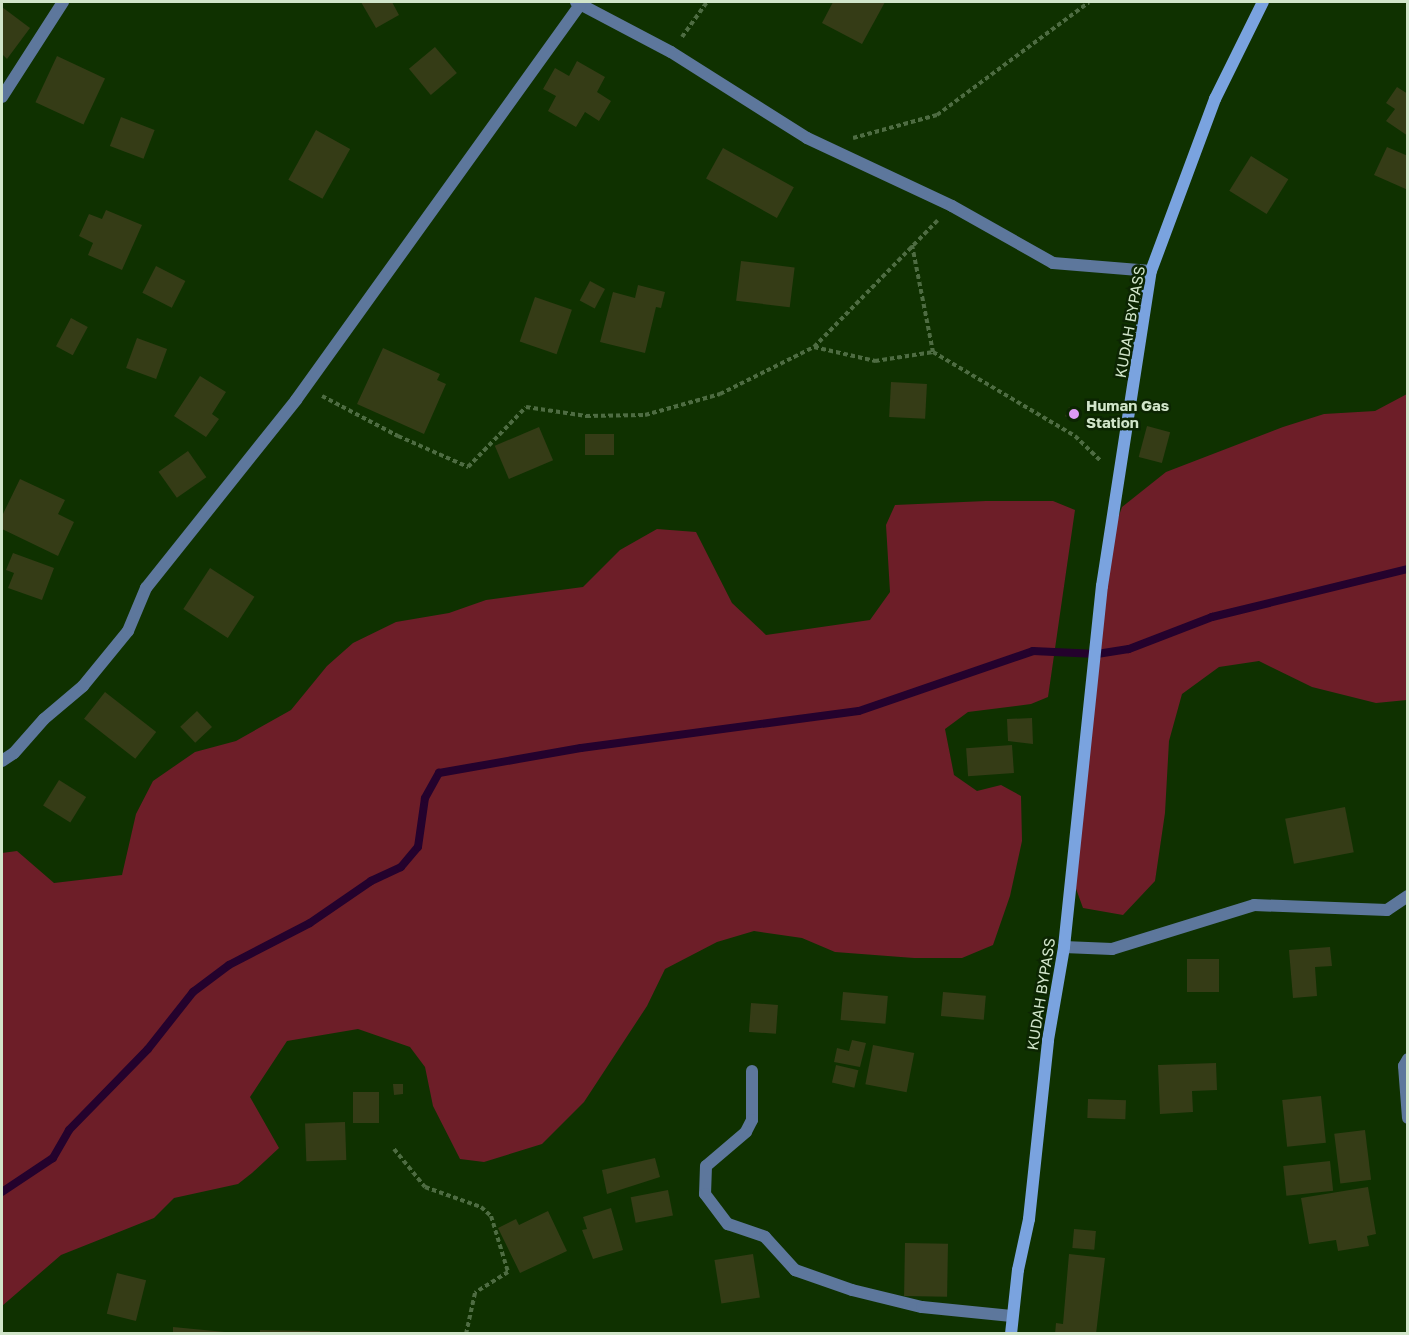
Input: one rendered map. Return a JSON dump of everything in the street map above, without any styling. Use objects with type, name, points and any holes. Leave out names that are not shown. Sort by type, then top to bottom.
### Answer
[{"type":"street","points":[[2,97],[63,2]]},
{"type":"street","name":"KUDAH BYPASS","points":[[1011,1334],[1029,1219],[1048,1040],[1064,947],[1094,658],[1151,271],[1215,99],[1263,2]]},
{"type":"street","points":[[2,760],[14,753],[44,719],[83,686],[121,640],[146,588],[306,386],[579,3],[671,52],[807,138],[952,206],[1053,263],[1151,271]]},
{"type":"street","points":[[1064,947],[1112,949],[1254,905],[1387,910],[1407,896]]},
{"type":"street","points":[[1407,1059],[1404,1066],[1407,1118]]},
{"type":"street","points":[[752,1071],[749,1126],[706,1166],[705,1194],[728,1224],[765,1237],[795,1270],[852,1290],[922,1307],[1012,1316]]},
{"type":"path","points":[[671,52],[707,2]]},
{"type":"path","points":[[840,138],[862,138],[937,116],[1089,2]]},
{"type":"path","points":[[306,386],[398,436],[468,467],[526,407],[586,416],[645,415],[720,394],[814,347],[952,206]]},
{"type":"path","points":[[912,245],[933,352]]},
{"type":"path","points":[[814,347],[875,361],[933,352],[1075,436],[1120,480]]},
{"type":"path","points":[[394,1149],[425,1186],[481,1207],[492,1216],[508,1272],[475,1293],[466,1334]]},
{"type":"shaded area","points":[[1407,394],[1407,700],[1376,703],[1312,687],[1259,661],[1219,667],[1182,694],[1169,741],[1165,813],[1155,881],[1123,915],[1083,908],[1071,875],[1114,530],[1122,507],[1166,472],[1283,427],[1324,414],[1375,411]]},
{"type":"shaded area","points":[[1053,501],[1075,510],[1048,697],[1031,704],[968,712],[945,729],[954,775],[977,791],[1001,785],[1021,796],[1022,841],[1010,896],[993,945],[962,958],[914,958],[835,952],[802,938],[754,931],[717,942],[665,969],[647,1006],[584,1102],[542,1144],[484,1162],[460,1159],[433,1106],[425,1067],[410,1047],[358,1029],[287,1041],[250,1097],[279,1148],[238,1184],[174,1198],[154,1218],[61,1255],[2,1306],[2,853],[17,851],[54,883],[122,875],[136,814],[153,781],[195,752],[236,741],[291,710],[327,666],[353,643],[396,622],[449,613],[486,600],[583,587],[620,550],[657,529],[696,532],[732,603],[766,635],[870,620],[890,592],[886,525],[895,505]]},
{"type":"building","points":[[361,2],[392,2],[399,15],[376,28]]},
{"type":"building","points":[[833,2],[885,2],[862,44],[822,23]]},
{"type":"building","points":[[2,7],[30,28],[7,59],[2,54]]},
{"type":"building","points":[[435,47],[457,73],[431,95],[409,69]]},
{"type":"building","points":[[57,56],[105,78],[83,125],[35,102]]},
{"type":"building","points":[[577,61],[605,77],[597,92],[611,101],[599,121],[585,112],[576,127],[548,111],[556,96],[543,89],[555,68],[569,76]]},
{"type":"building","points":[[1397,87],[1408,94],[1408,136],[1386,121],[1395,109],[1386,103]]},
{"type":"building","points":[[121,117],[155,130],[143,159],[110,146]]},
{"type":"building","points":[[316,130],[350,149],[322,199],[288,180]]},
{"type":"building","points":[[1387,147],[1408,156],[1408,190],[1374,175]]},
{"type":"building","points":[[723,148],[794,187],[777,218],[706,179]]},
{"type":"building","points":[[1251,156],[1288,179],[1267,214],[1229,191]]},
{"type":"building","points":[[106,210],[142,225],[122,270],[88,255],[93,243],[79,236],[89,214],[102,219]]},
{"type":"building","points":[[741,261],[795,268],[790,307],[736,301]]},
{"type":"building","points":[[156,266],[185,281],[172,308],[142,293]]},
{"type":"building","points":[[590,281],[605,289],[595,308],[580,300]]},
{"type":"building","points":[[638,285],[665,292],[661,308],[656,307],[645,353],[600,342],[613,292],[635,298]]},
{"type":"building","points":[[535,297],[572,310],[557,354],[520,341]]},
{"type":"building","points":[[71,318],[88,327],[73,355],[56,346]]},
{"type":"building","points":[[137,338],[167,349],[156,379],[126,368]]},
{"type":"building","points":[[383,348],[440,374],[437,380],[446,384],[424,434],[357,404]]},
{"type":"building","points":[[200,376],[226,392],[212,414],[219,419],[206,437],[174,416]]},
{"type":"building","points":[[891,382],[927,384],[925,419],[889,417]]},
{"type":"building","points":[[1069,407],[1081,412],[1077,421],[1065,416]]},
{"type":"building","points":[[1147,426],[1170,432],[1162,463],[1139,457]]},
{"type":"building","points":[[539,427],[553,460],[509,479],[495,446]]},
{"type":"building","points":[[585,434],[614,434],[614,455],[585,455]]},
{"type":"building","points":[[188,451],[206,477],[177,498],[159,472]]},
{"type":"building","points":[[20,479],[65,500],[58,514],[74,522],[58,556],[2,529],[2,516]]},
{"type":"building","points":[[13,553],[54,568],[42,600],[8,588],[14,573],[6,570]]},
{"type":"building","points":[[210,568],[254,597],[228,638],[183,609]]},
{"type":"building","points":[[105,692],[156,732],[135,759],[84,719]]},
{"type":"building","points":[[197,711],[212,727],[195,743],[180,727]]},
{"type":"building","points":[[1032,718],[1033,744],[1008,741],[1007,719]]},
{"type":"building","points":[[1012,745],[1014,773],[968,776],[966,748]]},
{"type":"building","points":[[59,780],[86,797],[70,822],[43,805]]},
{"type":"building","points":[[1345,807],[1354,852],[1294,864],[1285,819]]},
{"type":"building","points":[[1330,947],[1332,966],[1315,967],[1317,996],[1293,998],[1289,950]]},
{"type":"building","points":[[1187,959],[1219,959],[1219,992],[1187,992]]},
{"type":"building","points":[[843,992],[888,996],[885,1024],[841,1020]]},
{"type":"building","points":[[943,992],[986,996],[984,1020],[941,1016]]},
{"type":"building","points":[[751,1003],[778,1005],[776,1034],[749,1032]]},
{"type":"building","points":[[852,1040],[866,1043],[860,1067],[834,1062],[837,1048],[849,1051]]},
{"type":"building","points":[[873,1045],[914,1053],[907,1092],[865,1084]]},
{"type":"building","points":[[1216,1063],[1217,1090],[1192,1091],[1193,1112],[1160,1114],[1158,1065]]},
{"type":"building","points":[[836,1065],[858,1070],[854,1088],[832,1083]]},
{"type":"building","points":[[393,1084],[403,1084],[403,1094],[394,1095]]},
{"type":"building","points":[[353,1092],[379,1092],[379,1123],[353,1123]]},
{"type":"building","points":[[1321,1096],[1326,1143],[1287,1147],[1282,1100]]},
{"type":"building","points":[[1088,1099],[1126,1100],[1125,1119],[1087,1118]]},
{"type":"building","points":[[345,1122],[346,1160],[306,1161],[305,1123]]},
{"type":"building","points":[[1365,1130],[1371,1180],[1340,1183],[1334,1134]]},
{"type":"building","points":[[655,1158],[660,1177],[607,1194],[602,1170]]},
{"type":"building","points":[[1330,1161],[1333,1191],[1286,1196],[1283,1166]]},
{"type":"building","points":[[1368,1187],[1376,1234],[1367,1236],[1369,1246],[1338,1251],[1336,1240],[1309,1244],[1301,1198]]},
{"type":"building","points":[[668,1190],[673,1216],[636,1223],[631,1197]]},
{"type":"building","points":[[611,1208],[623,1250],[593,1259],[582,1230],[587,1229],[583,1217]]},
{"type":"building","points":[[548,1211],[567,1251],[520,1273],[498,1228],[516,1219],[519,1225]]},
{"type":"building","points":[[1074,1229],[1096,1231],[1094,1250],[1072,1248]]},
{"type":"building","points":[[905,1243],[948,1244],[947,1297],[904,1296]]},
{"type":"building","points":[[753,1254],[760,1297],[721,1304],[714,1260]]},
{"type":"building","points":[[1069,1254],[1105,1258],[1096,1334],[1055,1334],[1056,1323],[1063,1324]]},
{"type":"building","points":[[117,1273],[146,1280],[136,1321],[107,1314]]},
{"type":"building","points":[[173,1327],[225,1332],[225,1334],[173,1334]]},
{"type":"building","points":[[260,1330],[320,1331],[320,1334],[260,1334]]},
{"type":"waterway","points":[[2,1192],[53,1158],[69,1130],[148,1049],[193,992],[229,965],[310,923],[371,881],[401,867],[418,847],[425,798],[439,773],[581,748],[859,711],[1033,651],[1097,654],[1129,649],[1212,617],[1408,569]]},
{"type":"place","name":"Human Gas Station","points":[[1074,414]]}]
